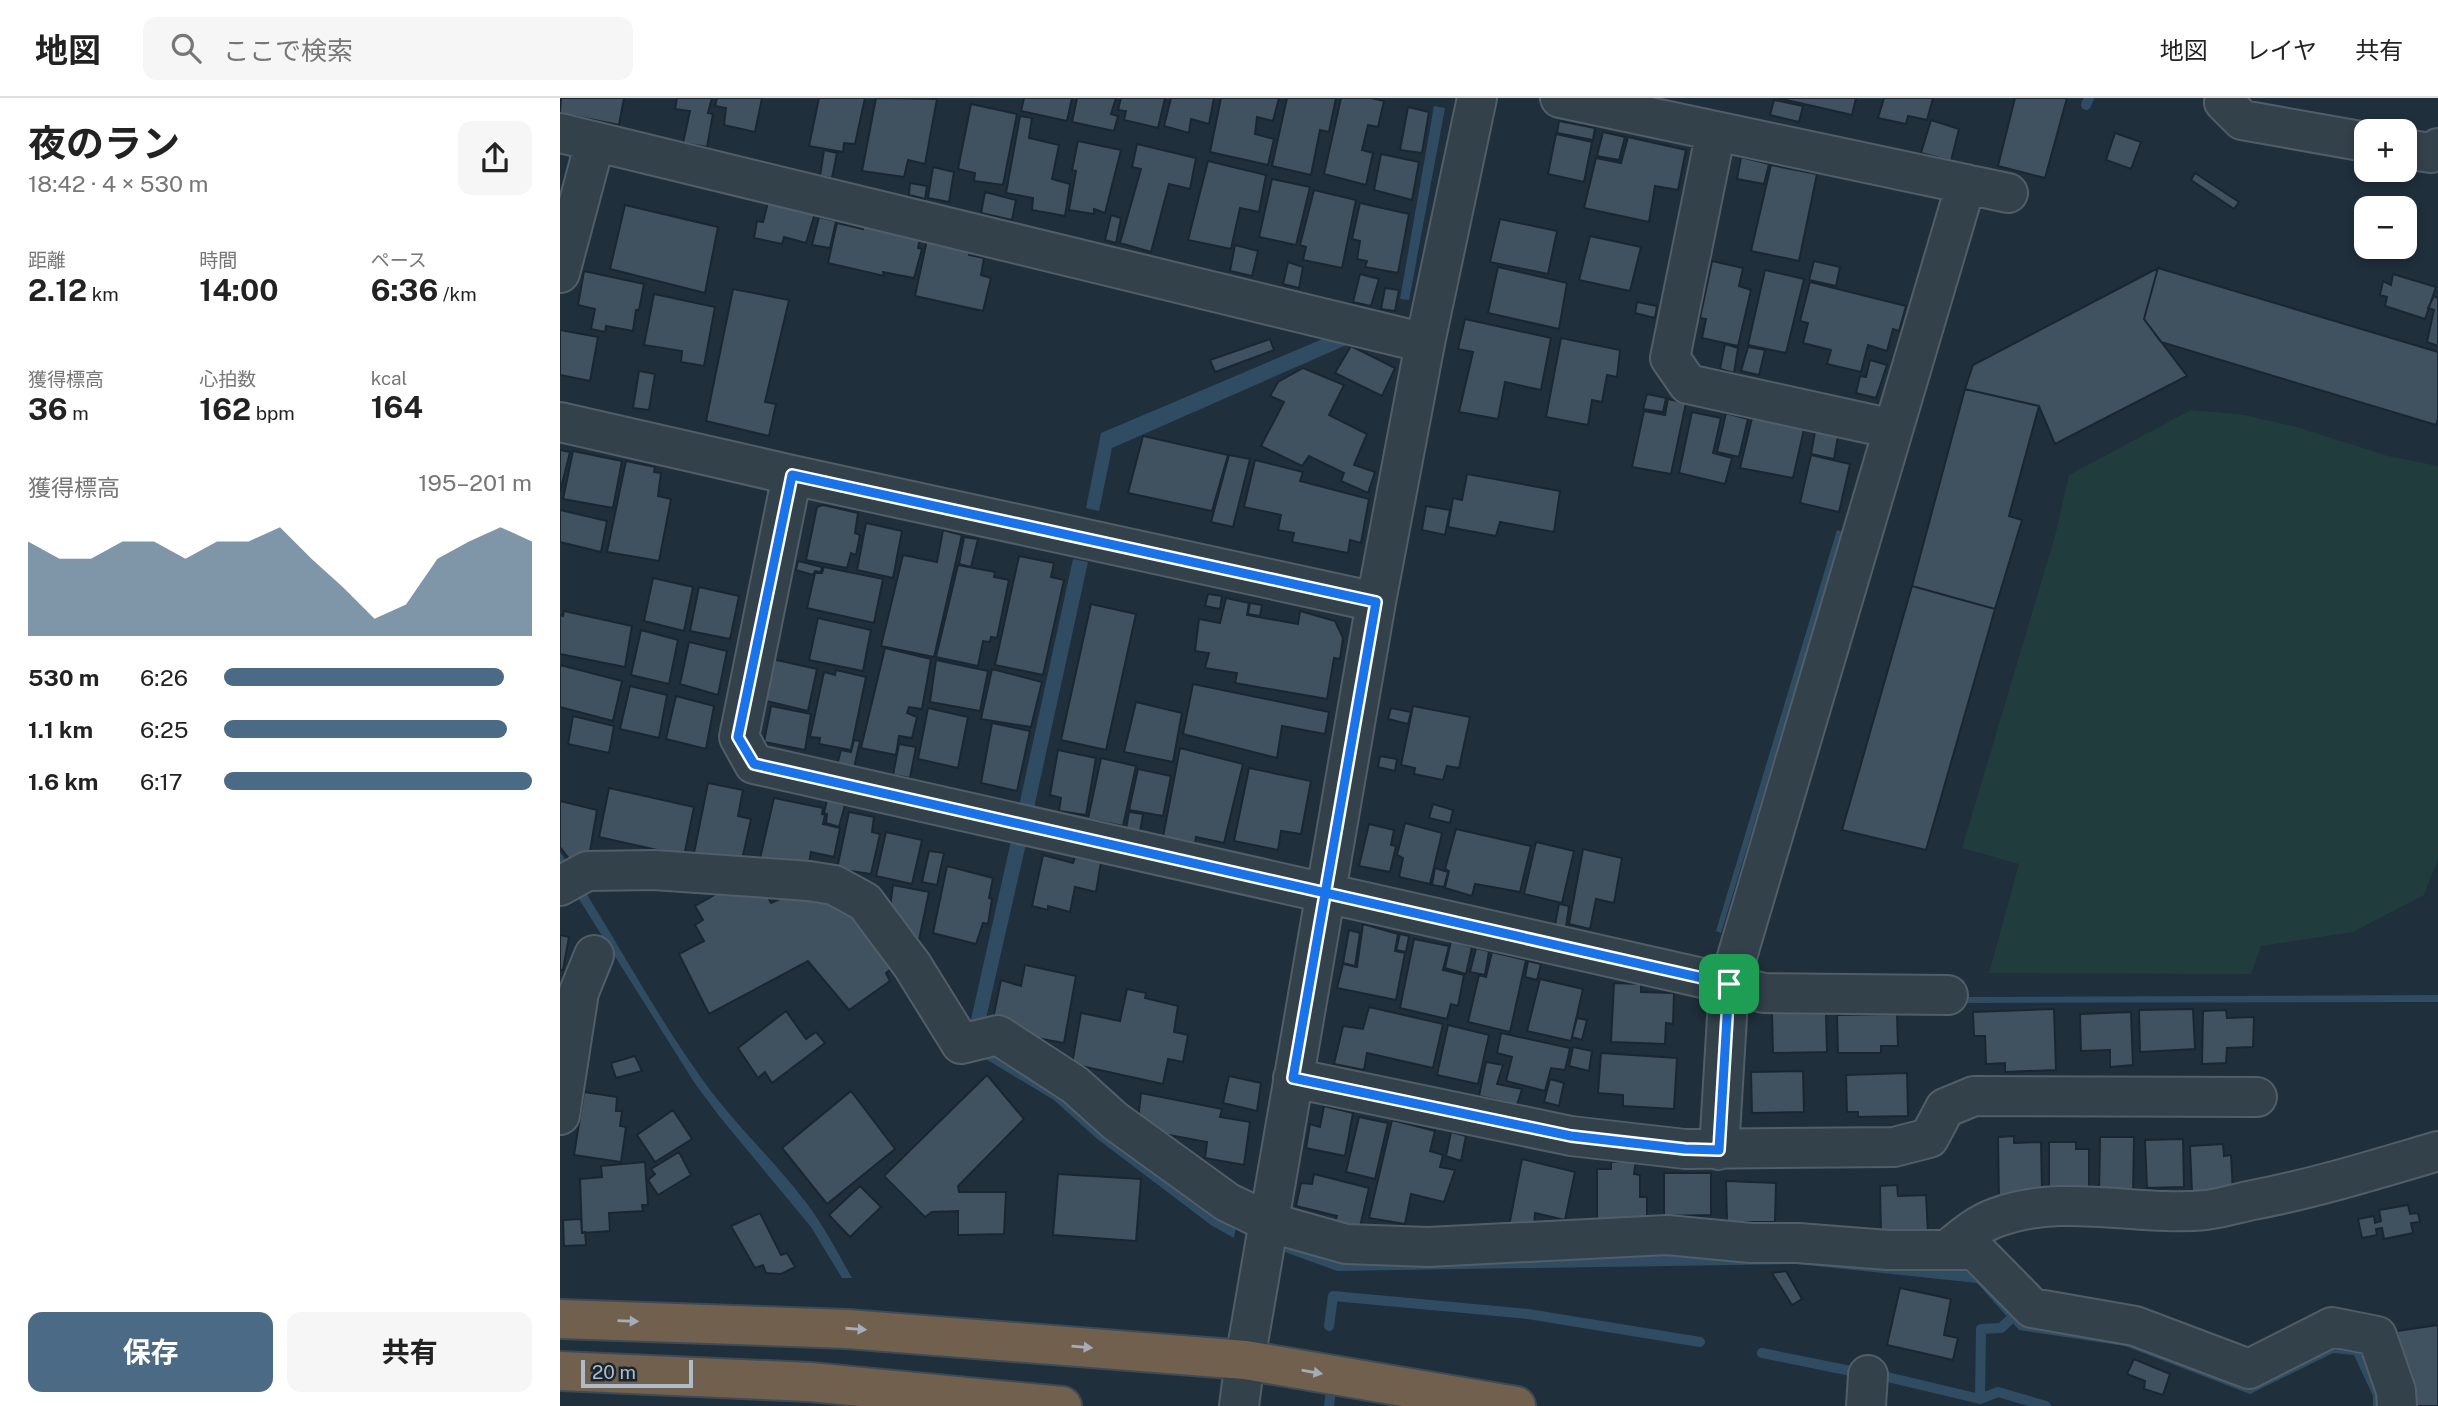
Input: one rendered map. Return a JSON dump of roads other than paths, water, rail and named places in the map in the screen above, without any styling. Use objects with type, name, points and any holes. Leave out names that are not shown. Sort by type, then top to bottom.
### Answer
[{"type":"highway","points":[[560,1319],[847,1329],[1245,1360],[1516,1406]]},
{"type":"highway","points":[[560,1371],[810,1382],[1062,1406]]},
{"type":"street","points":[[1239,1406],[1268,1222],[1376,602],[1425,343],[1477,98]]},
{"type":"street","points":[[1560,98],[2008,193]]},
{"type":"street","points":[[2225,98],[2224,103],[2242,120],[2354,140]]},
{"type":"street","points":[[1716,131],[1670,358],[1688,384],[1893,429]]},
{"type":"street","points":[[560,273],[577,137],[1425,343]]},
{"type":"street","points":[[2417,151],[2431,153],[2438,148]]},
{"type":"street","points":[[1719,1150],[1729,984],[1966,184]]},
{"type":"street","points":[[560,422],[1376,602]]},
{"type":"street","points":[[792,475],[738,737],[754,764],[1325,891],[1764,993],[1948,995]]},
{"type":"street","points":[[560,886],[587,871],[654,870],[834,885],[865,902],[912,965],[961,1044],[998,1035],[1075,1085],[1115,1121],[1185,1174],[1227,1202],[1268,1222],[1346,1244],[1377,1247],[1494,1245],[1667,1235],[1751,1243],[1975,1250],[2032,1308],[2136,1326],[2249,1369],[2332,1327],[2377,1336],[2396,1391],[2397,1406]]},
{"type":"street","points":[[560,1115],[579,992],[594,955]]},
{"type":"street","points":[[1293,1078],[1571,1136],[1685,1149],[1719,1150],[1894,1147],[1929,1138],[1945,1108],[1974,1096],[2257,1097]]},
{"type":"street","points":[[1947,1250],[1973,1229],[1993,1218],[2022,1209],[2067,1206],[2208,1210],[2300,1191],[2438,1151]]},
{"type":"water","points":[[1434,106],[1445,108],[1409,300],[1400,299]]},
{"type":"water","points":[[1332,335],[1351,343],[1112,448],[1099,511],[1086,508],[1101,433]]},
{"type":"water","points":[[1837,530],[1843,532],[1721,933],[1716,931]]},
{"type":"water","points":[[1073,559],[1088,562],[1034,808],[1019,806]]},
{"type":"water","points":[[1011,841],[1026,844],[984,1027],[1237,1221],[1234,1238],[1211,1225],[1096,1138],[1054,1100],[974,1052],[968,1033]]},
{"type":"water","points":[[560,852],[702,1079],[808,1205],[852,1278],[842,1278],[811,1227],[694,1082],[560,869]]},
{"type":"water","points":[[2438,995],[2438,1002],[1962,1003],[1965,997]]},
{"type":"water","points":[[1288,1237],[1793,1250],[1984,1271],[2131,1333],[2249,1378],[2331,1339],[2363,1342],[2386,1406],[2373,1406],[2373,1396],[2354,1355],[2333,1353],[2250,1394],[2125,1346],[2019,1330],[1977,1283],[1797,1264],[1337,1271],[1285,1252]]},
{"type":"waterway","points":[[2086,105],[2089,98]]},
{"type":"waterway","points":[[1329,1326],[1333,1296],[1528,1314],[1700,1342]]},
{"type":"waterway","points":[[1980,1399],[1981,1329],[2001,1328],[2015,1315]]},
{"type":"waterway","points":[[1762,1353],[1851,1371]]},
{"type":"waterway","points":[[1879,1375],[1980,1399],[1998,1392],[2046,1406]]},
{"type":"waterway","points":[[1329,1406],[1331,1391]]}]
